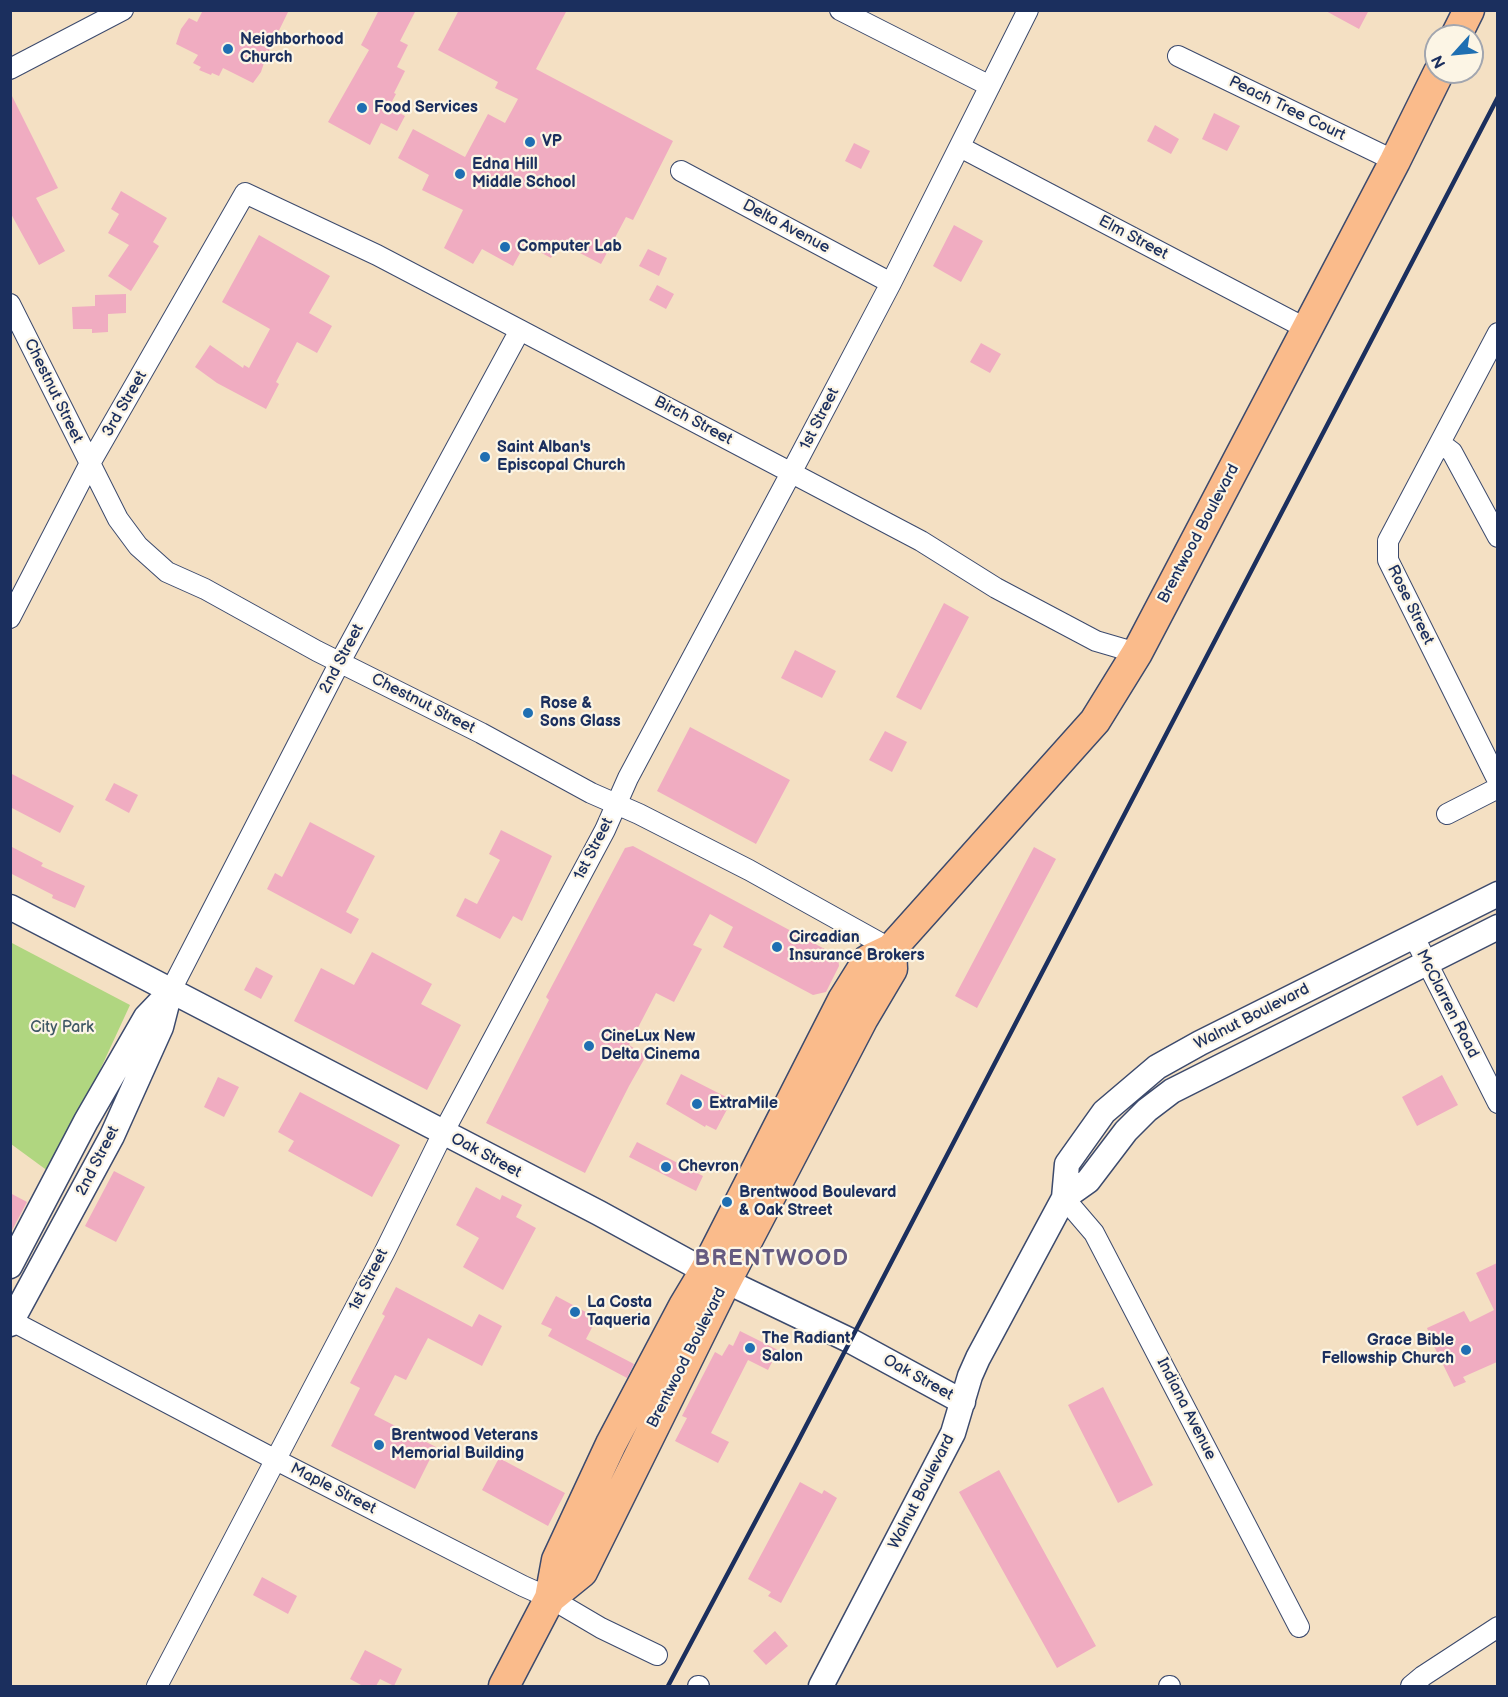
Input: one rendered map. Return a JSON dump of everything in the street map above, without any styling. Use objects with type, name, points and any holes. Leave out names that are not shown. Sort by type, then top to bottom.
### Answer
[{"type":"main road","points":[[1462,24],[1469,10]]},
{"type":"main road","name":"Brentwood Boulevard","points":[[504,1686],[550,1598],[557,1560],[611,1444],[684,1306],[715,1276],[892,969],[891,949],[1095,721],[1137,653],[1433,84]]},
{"type":"street","points":[[10,69],[123,10]]},
{"type":"street","points":[[840,10],[990,86]]},
{"type":"street","name":"1st Street","points":[[157,1686],[385,1251],[443,1133],[605,830],[628,778],[891,283],[1028,10]]},
{"type":"street","name":"Peach Tree Court","points":[[1178,56],[1395,161]]},
{"type":"street","name":"Elm Street","points":[[960,147],[1307,328]]},
{"type":"street","name":"Delta Avenue","points":[[681,171],[891,283]]},
{"type":"street","name":"Birch Street","points":[[245,193],[377,255],[520,330],[921,542],[996,588],[1096,641],[1137,653]]},
{"type":"street","name":"3rd Street","points":[[10,618],[89,465],[245,193]]},
{"type":"street","name":"Chestnut Street","points":[[10,304],[118,519],[138,546],[167,572],[205,589],[591,793],[748,870],[891,949]]},
{"type":"street","name":"2nd Street","points":[[11,1322],[112,1136],[161,1027],[170,992],[340,662],[520,330]]},
{"type":"street","name":"Rose Street","points":[[1497,333],[1388,541],[1388,560],[1497,781]]},
{"type":"street","points":[[1440,443],[1452,452],[1497,537]]},
{"type":"street","points":[[1447,814],[1497,788]]},
{"type":"street","name":"Walnut Boulevard","points":[[821,1686],[953,1433],[970,1376],[978,1359],[1064,1198],[1066,1164],[1104,1112],[1157,1067],[1200,1043],[1497,894]]},
{"type":"street","name":"Oak Street","points":[[10,907],[715,1276],[849,1341],[963,1402]]},
{"type":"street","name":"Walnut Boulevard","points":[[1064,1198],[1088,1181],[1126,1131],[1147,1110],[1172,1091],[1497,927]]},
{"type":"street","name":"McClarren Road","points":[[1414,937],[1497,1103]]},
{"type":"street","name":"2nd Street","points":[[10,1266],[86,1121],[146,1017],[170,992]]},
{"type":"street","name":"Indiana Avenue","points":[[1064,1198],[1094,1233],[1299,1627]]},
{"type":"street","name":"Maple Street","points":[[11,1322],[657,1655]]},
{"type":"street","points":[[1411,1686],[1497,1627]]},
{"type":"green space","name":"City Park","points":[[10,942],[130,1005],[52,1174],[11,1144]]},
{"type":"building","name":"Neighborhood Church","points":[[203,10],[289,10],[261,72],[253,83],[223,68],[219,76],[199,70],[201,67],[193,63],[198,55],[176,44],[181,29],[189,18],[197,22]]},
{"type":"building","points":[[379,10],[416,10],[400,41],[408,45],[397,67],[405,71],[389,107],[405,116],[397,131],[381,123],[370,145],[328,122],[369,50],[361,45]]},
{"type":"building","points":[[459,10],[567,10],[536,69],[673,141],[633,220],[626,217],[601,264],[559,242],[551,258],[525,244],[513,266],[482,249],[473,264],[444,248],[463,210],[422,190],[429,175],[398,158],[413,129],[465,157],[488,114],[505,123],[518,99],[495,88],[498,82],[438,50]]},
{"type":"building","points":[[1324,10],[1369,10],[1359,29]]},
{"type":"building","points":[[10,92],[58,188],[36,198],[65,251],[39,265],[10,212]]},
{"type":"building","points":[[1214,113],[1240,126],[1227,151],[1202,139]]},
{"type":"building","points":[[1155,125],[1179,139],[1171,154],[1147,141]]},
{"type":"building","points":[[854,143],[870,151],[861,169],[845,161]]},
{"type":"building","points":[[121,191],[167,218],[153,242],[159,246],[131,291],[108,276],[129,245],[108,233],[119,214],[111,209]]},
{"type":"building","points":[[954,225],[983,241],[961,282],[933,266]]},
{"type":"building","points":[[259,235],[330,276],[309,313],[332,326],[317,353],[297,342],[276,382],[279,384],[266,409],[217,383],[195,367],[210,345],[243,368],[244,365],[249,368],[270,329],[222,302]]},
{"type":"building","points":[[648,249],[667,258],[659,276],[639,266]]},
{"type":"building","points":[[657,285],[674,294],[666,309],[649,300]]},
{"type":"building","points":[[126,294],[126,313],[108,314],[108,332],[92,333],[92,329],[73,329],[72,307],[95,306],[95,295]]},
{"type":"building","points":[[981,343],[1001,354],[990,373],[970,362]]},
{"type":"building","points":[[944,603],[969,617],[921,710],[896,697]]},
{"type":"building","points":[[795,650],[836,671],[822,698],[781,678]]},
{"type":"building","points":[[690,727],[790,780],[756,844],[657,791]]},
{"type":"building","points":[[885,731],[907,742],[892,772],[869,760]]},
{"type":"building","points":[[10,773],[74,806],[60,833],[10,807]]},
{"type":"building","points":[[114,783],[138,795],[129,813],[105,800]]},
{"type":"building","points":[[310,822],[375,856],[346,912],[359,919],[351,934],[267,889],[275,873],[282,877]]},
{"type":"building","points":[[501,830],[552,856],[522,921],[513,916],[500,939],[456,916],[465,898],[477,904],[500,860],[489,854]]},
{"type":"building","points":[[10,846],[43,863],[41,866],[85,886],[75,908],[52,898],[53,895],[10,873]]},
{"type":"building","points":[[633,846],[834,954],[838,958],[839,966],[826,992],[813,995],[723,947],[733,927],[710,914],[693,945],[702,949],[674,1002],[656,993],[629,1045],[646,1056],[585,1173],[486,1123],[549,1000],[546,997],[625,848]]},
{"type":"building","points":[[1034,847],[1056,859],[977,1008],[955,996]]},
{"type":"building","points":[[372,952],[432,984],[421,1004],[461,1025],[427,1090],[294,1021],[321,968],[354,985]]},
{"type":"building","points":[[256,967],[273,976],[261,999],[244,990]]},
{"type":"building","points":[[681,1074],[732,1100],[716,1130],[706,1125],[705,1127],[666,1104]]},
{"type":"building","points":[[1442,1075],[1458,1105],[1417,1126],[1402,1097]]},
{"type":"building","points":[[218,1077],[239,1087],[224,1117],[204,1107]]},
{"type":"building","points":[[300,1092],[400,1145],[372,1197],[288,1151],[294,1141],[278,1132]]},
{"type":"building","points":[[637,1142],[703,1176],[696,1191],[629,1157]]},
{"type":"building","points":[[114,1171],[145,1187],[116,1242],[85,1226]]},
{"type":"building","points":[[476,1187],[500,1200],[502,1195],[522,1205],[516,1217],[536,1228],[503,1290],[463,1267],[479,1238],[456,1225]]},
{"type":"building","points":[[10,1193],[27,1202],[10,1234]]},
{"type":"building","name":"Grace Bible Fellowship Church","points":[[1497,1263],[1497,1362],[1463,1377],[1466,1382],[1454,1387],[1427,1328],[1464,1311],[1470,1322],[1494,1310],[1476,1273]]},
{"type":"building","points":[[396,1287],[472,1327],[479,1314],[502,1326],[482,1366],[428,1338],[406,1380],[395,1375],[374,1415],[436,1447],[415,1489],[331,1446],[360,1388],[350,1383],[385,1316],[382,1314]]},
{"type":"building","points":[[556,1296],[597,1318],[586,1339],[634,1364],[627,1378],[548,1336],[552,1329],[541,1324]]},
{"type":"building","points":[[740,1331],[778,1350],[768,1370],[748,1360],[711,1433],[729,1442],[718,1463],[675,1441],[687,1418],[682,1416],[715,1352],[722,1356],[729,1344],[733,1346]]},
{"type":"building","points":[[1103,1387],[1153,1485],[1118,1503],[1068,1405]]},
{"type":"building","points":[[499,1458],[565,1493],[548,1526],[482,1490]]},
{"type":"building","points":[[999,1470],[1096,1646],[1057,1668],[959,1492]]},
{"type":"building","points":[[800,1482],[822,1494],[824,1490],[837,1498],[781,1603],[768,1596],[771,1592],[748,1579]]},
{"type":"building","points":[[262,1577],[297,1596],[288,1614],[253,1595]]},
{"type":"building","points":[[775,1631],[788,1646],[766,1665],[753,1651]]},
{"type":"building","points":[[365,1650],[402,1669],[394,1686],[380,1679],[376,1686],[363,1686],[350,1679]]},
{"type":"railway","points":[[668,1686],[795,1447],[1498,97]]},
{"type":"place","name":"Neighborhood Church","points":[[228,49]]},
{"type":"place","name":"Food Services","points":[[362,108]]},
{"type":"place","name":"VP","points":[[530,142]]},
{"type":"place","name":"Edna Hill Middle School","points":[[460,174]]},
{"type":"place","name":"Computer Lab","points":[[505,247]]},
{"type":"place","name":"Saint Alban's Episcopal Church","points":[[485,457]]},
{"type":"place","name":"Rose & Sons Glass","points":[[528,713]]},
{"type":"place","name":"Circadian Insurance Brokers","points":[[777,947]]},
{"type":"place","name":"CineLux New Delta Cinema","points":[[589,1046]]},
{"type":"place","name":"ExtraMile","points":[[697,1104]]},
{"type":"place","name":"Chevron","points":[[666,1167]]},
{"type":"place","name":"Brentwood Boulevard & Oak Street","points":[[727,1202]]},
{"type":"place","name":"La Costa Taqueria","points":[[575,1312]]},
{"type":"place","name":"The Radiant Salon","points":[[750,1348]]},
{"type":"place","name":"Grace Bible Fellowship Church","points":[[1466,1350]]},
{"type":"place","name":"Brentwood Veterans Memorial Building","points":[[379,1445]]},
{"type":"district","name":"BRENTWOOD","points":[[772,1259]]}]
